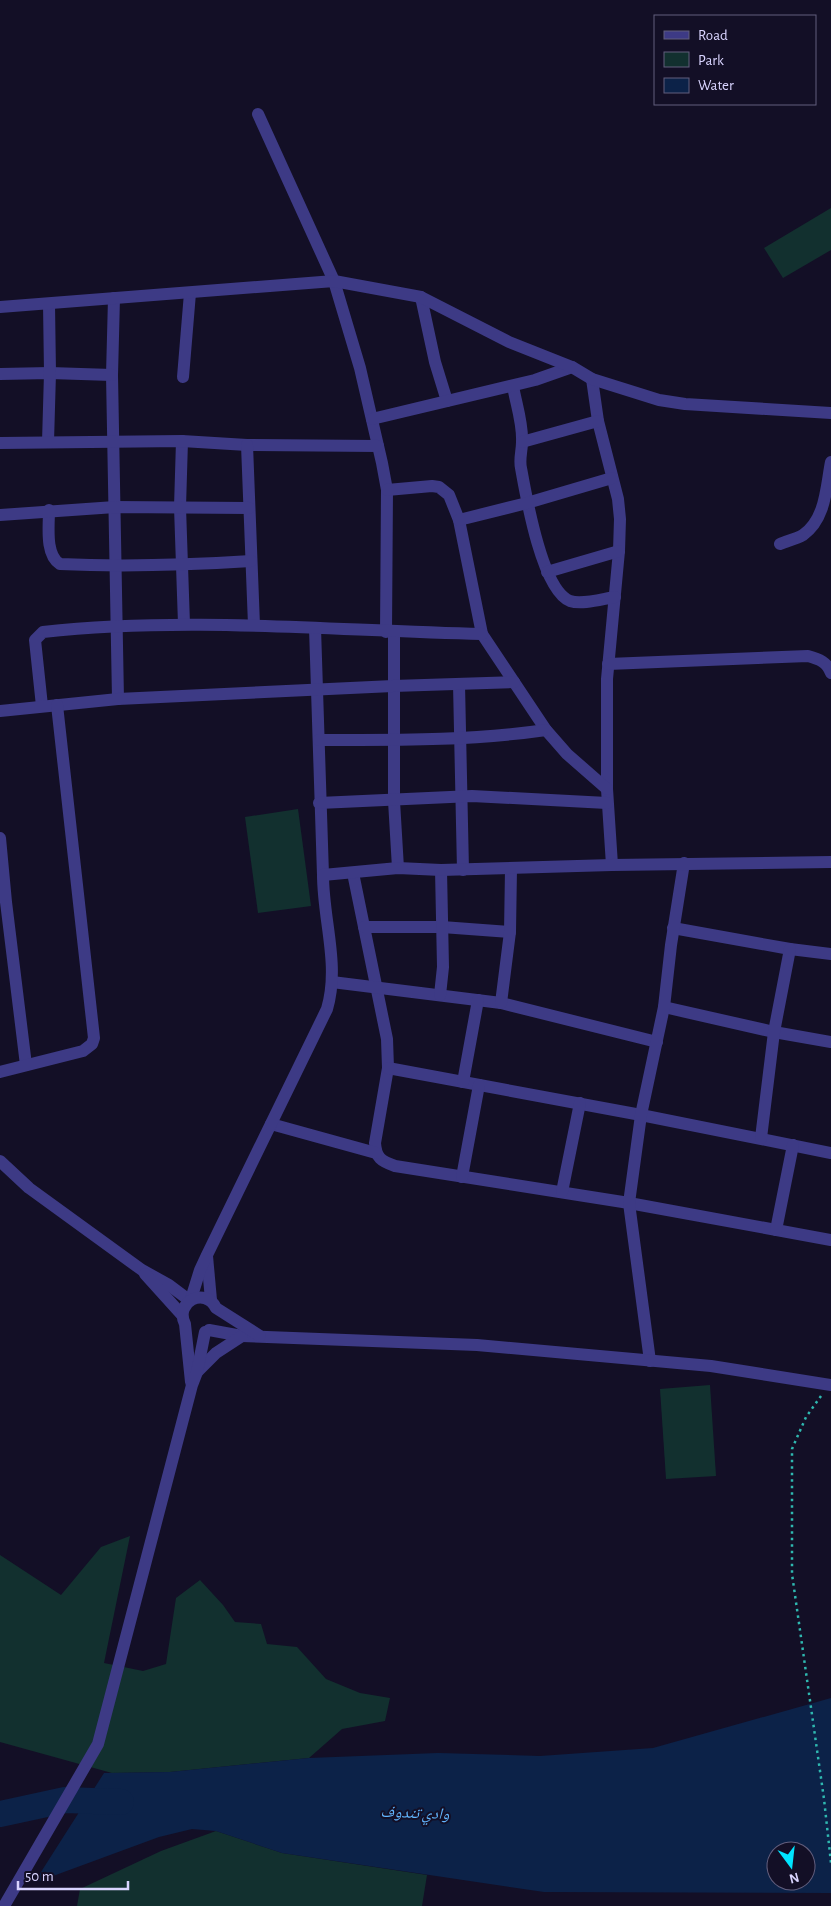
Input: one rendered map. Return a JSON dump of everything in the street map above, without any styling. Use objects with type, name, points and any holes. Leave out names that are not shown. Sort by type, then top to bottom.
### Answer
[{"type":"street","points":[[258,114],[334,281],[358,360],[387,490],[390,632],[395,740],[394,801],[398,868]]},
{"type":"street","points":[[0,306],[49,304],[334,281],[421,297],[509,342],[572,367],[592,379],[642,396],[685,404],[831,413]]},
{"type":"street","points":[[183,376],[190,293]]},
{"type":"street","points":[[421,297],[435,362],[446,401]]},
{"type":"street","points":[[114,298],[112,375],[116,507],[118,699]]},
{"type":"street","points":[[48,442],[49,304]]},
{"type":"street","points":[[372,419],[513,386],[572,367]]},
{"type":"street","points":[[0,374],[112,375]]},
{"type":"street","points":[[592,379],[598,421],[618,499],[620,519],[619,551],[607,679],[607,803],[612,865]]},
{"type":"street","points":[[513,386],[522,442],[520,456],[527,503],[547,572],[556,590],[570,601],[577,602],[615,597]]},
{"type":"street","points":[[522,442],[598,421]]},
{"type":"street","points":[[0,444],[182,441],[247,445],[378,446]]},
{"type":"street","points":[[182,441],[180,507],[184,624]]},
{"type":"street","points":[[247,445],[254,625]]},
{"type":"street","points":[[780,544],[802,536],[813,526],[822,511],[831,462]]},
{"type":"street","points":[[460,520],[612,478]]},
{"type":"street","points":[[387,490],[439,487],[449,495],[460,520],[482,634],[546,730],[567,754],[607,789]]},
{"type":"street","points":[[0,515],[49,510],[116,507],[249,508]]},
{"type":"street","points":[[49,510],[51,553],[55,561],[60,564],[116,566],[181,565],[251,561]]},
{"type":"street","points":[[547,572],[619,551]]},
{"type":"street","points":[[42,706],[35,640],[43,632],[117,626],[184,624],[482,634]]},
{"type":"street","points":[[192,1385],[183,1320],[184,1307],[190,1300],[207,1254],[327,1009],[332,982],[333,974],[323,893],[315,628]]},
{"type":"street","points":[[608,664],[808,656],[828,665],[831,673]]},
{"type":"street","points":[[0,711],[118,699],[514,682]]},
{"type":"street","points":[[459,684],[463,870]]},
{"type":"street","points":[[0,1072],[83,1050],[92,1044],[94,1038],[57,705]]},
{"type":"street","points":[[319,740],[459,739],[507,736],[546,730]]},
{"type":"street","points":[[320,803],[460,797],[607,803]]},
{"type":"street","points":[[0,838],[26,1065]]},
{"type":"street","points":[[323,875],[398,868],[463,870],[612,865],[831,862]]},
{"type":"street","points":[[650,1361],[629,1203],[641,1115],[664,1007],[673,928],[684,864]]},
{"type":"street","points":[[501,1003],[510,932],[510,869]]},
{"type":"street","points":[[440,995],[443,967],[441,870]]},
{"type":"street","points":[[353,873],[387,1039],[388,1068],[376,1132],[376,1153]]},
{"type":"street","points":[[364,926],[442,927],[510,932]]},
{"type":"street","points":[[673,928],[790,949],[831,954]]},
{"type":"street","points":[[761,1138],[774,1032],[790,949]]},
{"type":"street","points":[[332,982],[501,1003],[657,1042]]},
{"type":"street","points":[[463,1082],[478,1000]]},
{"type":"street","points":[[664,1007],[774,1032],[831,1042]]},
{"type":"street","points":[[388,1068],[580,1103],[831,1153]]},
{"type":"street","points":[[462,1176],[479,1085]]},
{"type":"street","points":[[562,1192],[580,1103]]},
{"type":"street","points":[[271,1124],[376,1153],[385,1162],[394,1166],[629,1203],[831,1240]]},
{"type":"street","points":[[776,1230],[793,1145]]},
{"type":"street","points":[[0,1162],[29,1188],[142,1270],[169,1284],[190,1300]]},
{"type":"street","points":[[4,1906],[98,1744],[207,1331],[213,1327],[218,1318],[214,1304],[207,1254]]},
{"type":"street","points":[[142,1270],[192,1330],[242,1336],[477,1345],[711,1366],[831,1383]]},
{"type":"street","points":[[190,1300],[202,1297],[262,1337]]},
{"type":"street","points":[[197,1372],[216,1354],[242,1336]]},
{"type":"path","points":[[831,1383],[806,1418],[792,1449],[792,1574],[824,1799],[831,1863]]},
{"type":"green space","points":[[831,208],[831,250],[783,278],[764,248]]},
{"type":"green space","points":[[298,809],[311,906],[258,913],[245,817]]},
{"type":"green space","points":[[710,1385],[716,1476],[666,1479],[660,1389]]},
{"type":"green space","points":[[130,1536],[104,1663],[143,1671],[166,1664],[176,1598],[200,1580],[223,1605],[235,1622],[261,1624],[267,1644],[297,1647],[326,1679],[360,1693],[390,1698],[385,1721],[342,1729],[309,1758],[170,1772],[112,1773],[0,1742],[0,1555],[61,1595],[101,1547]]},
{"type":"green space","points":[[216,1831],[282,1853],[427,1875],[422,1906],[77,1906],[80,1889],[161,1851]]},
{"type":"water","points":[[831,1698],[831,1893],[544,1892],[282,1853],[216,1831],[192,1829],[159,1837],[34,1883],[104,1773],[170,1772],[309,1758],[438,1753],[540,1756],[653,1748]]},
{"type":"waterway","name":"وادي تندوف","points":[[0,1814],[65,1800],[121,1802]]}]
